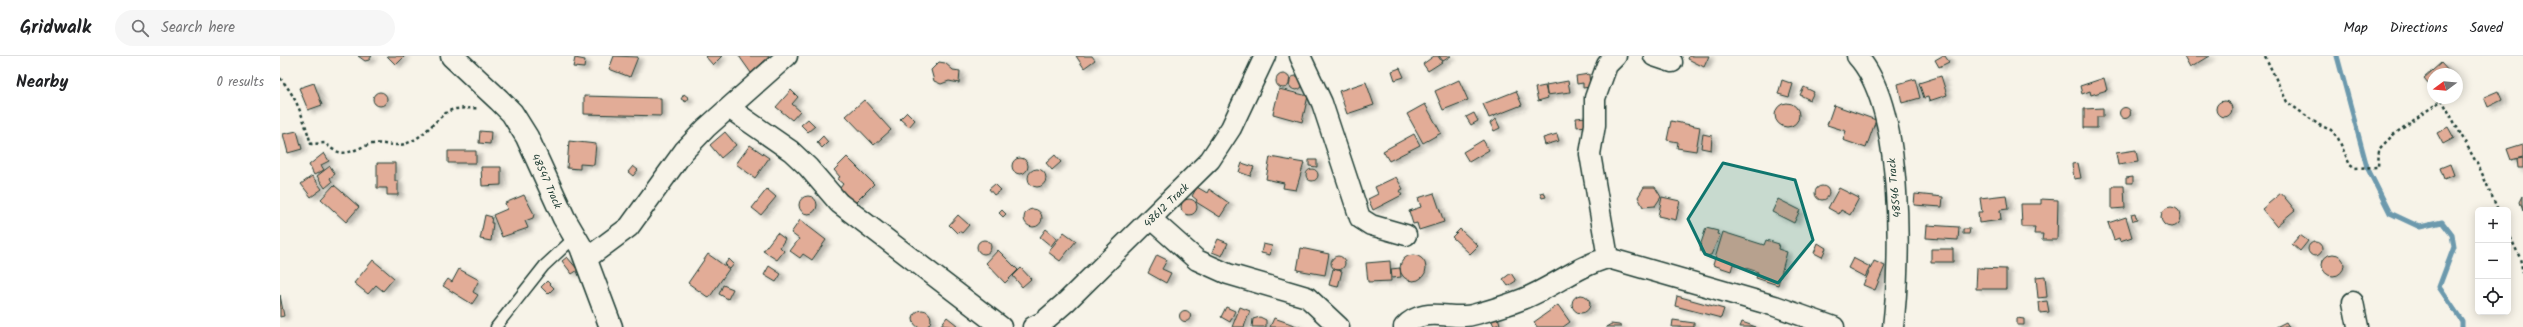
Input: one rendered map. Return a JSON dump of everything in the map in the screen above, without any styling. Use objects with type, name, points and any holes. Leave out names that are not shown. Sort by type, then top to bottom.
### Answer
[{"type":"street","points":[[586,259],[629,227],[684,151],[717,116],[729,108],[787,56]]},
{"type":"street","name":"48612 Track","points":[[1033,327],[1043,322],[1066,302],[1210,160],[1231,128],[1265,56]]},
{"type":"street","points":[[1300,56],[1322,103],[1360,218],[1371,224],[1406,235]]},
{"type":"street","points":[[1608,258],[1590,154],[1595,125],[1595,98],[1607,65],[1616,56]]},
{"type":"street","points":[[1654,56],[1672,62]]},
{"type":"street","name":"48546 Track","points":[[1858,56],[1865,65],[1876,85],[1885,112],[1892,161],[1898,235],[1899,269],[1893,327]]},
{"type":"street","name":"48547 Track","points":[[460,58],[512,113],[527,137],[553,196],[586,259],[611,327]]},
{"type":"street","points":[[729,108],[791,151],[808,166],[838,203],[1001,327]]},
{"type":"street","points":[[1151,219],[1197,260],[1228,274],[1307,297],[1339,327]]},
{"type":"street","points":[[1404,327],[1416,318],[1429,314],[1440,313],[1466,316],[1523,300],[1587,266],[1608,258],[1775,306],[1834,327]]},
{"type":"street","points":[[2353,302],[2358,327]]},
{"type":"lane","points":[[496,327],[544,266],[575,237]]},
{"type":"path","points":[[2265,56],[2287,102],[2319,125],[2331,130],[2338,138],[2350,165],[2354,168],[2378,167],[2379,149],[2393,135],[2442,100],[2481,171],[2497,207]]},
{"type":"path","points":[[280,78],[288,87],[300,109],[310,144],[325,143],[334,150],[346,153],[374,143],[388,146],[406,144],[430,130],[449,112],[456,109],[479,108],[499,100]]},
{"type":"path","points":[[2511,238],[2520,258],[2523,273]]},
{"type":"highlighted area","points":[[1723,163],[1795,180],[1813,240],[1778,283],[1705,254],[1688,219]]},
{"type":"building","points":[[358,56],[372,56],[369,60],[365,61]]},
{"type":"building","points":[[387,56],[405,56],[396,65]]},
{"type":"building","points":[[614,56],[638,57],[630,77],[609,69]]},
{"type":"building","points":[[705,56],[722,56],[713,65]]},
{"type":"building","points":[[739,56],[770,56],[751,73]]},
{"type":"building","points":[[1076,56],[1092,56],[1095,60],[1084,68]]},
{"type":"building","points":[[1434,56],[1438,56],[1442,62],[1428,71],[1423,64]]},
{"type":"building","points":[[1439,56],[1451,56],[1443,61]]},
{"type":"building","points":[[1689,56],[1709,56],[1704,67],[1688,59]]},
{"type":"building","points":[[1945,56],[1949,62],[1939,67],[1935,60]]},
{"type":"building","points":[[2186,56],[2210,56],[2190,68],[2184,57]]},
{"type":"building","points":[[575,58],[585,60],[584,68],[573,67]]},
{"type":"building","points":[[939,62],[945,63],[953,70],[960,71],[959,83],[949,81],[941,84],[934,81],[931,70]]},
{"type":"building","points":[[2441,63],[2446,68],[2435,68]]},
{"type":"building","points":[[1400,68],[1404,77],[1395,80],[1392,71]]},
{"type":"building","points":[[1283,74],[1288,76],[1290,81],[1288,86],[1283,88],[1278,86],[1276,81],[1278,76]]},
{"type":"building","points":[[1589,74],[1590,87],[1583,88],[1583,83],[1577,84],[1576,76]]},
{"type":"building","points":[[1296,76],[1301,78],[1303,83],[1301,88],[1296,90],[1291,88],[1289,83],[1291,78]]},
{"type":"building","points":[[1941,76],[1947,95],[1929,101],[1928,97],[1924,98],[1919,83]]},
{"type":"building","points":[[2104,78],[2107,90],[2091,95],[2090,91],[2082,94],[2080,86]]},
{"type":"building","points":[[1915,79],[1920,98],[1902,103],[1898,84]]},
{"type":"building","points":[[1459,80],[1468,100],[1443,110],[1435,91]]},
{"type":"building","points":[[1782,80],[1793,84],[1789,97],[1778,94]]},
{"type":"building","points":[[1568,81],[1570,92],[1547,95],[1546,85]]},
{"type":"building","points":[[1366,82],[1374,105],[1347,114],[1339,91]]},
{"type":"building","points":[[314,83],[322,105],[308,110],[299,88]]},
{"type":"building","points":[[1545,86],[1548,98],[1538,101],[1535,88]]},
{"type":"building","points":[[1804,87],[1814,92],[1810,100],[1800,95]]},
{"type":"building","points":[[1279,89],[1308,96],[1302,122],[1273,114]]},
{"type":"building","points":[[791,90],[798,97],[792,104],[800,111],[792,120],[776,107]]},
{"type":"building","points":[[1516,91],[1522,105],[1489,118],[1483,104]]},
{"type":"building","points":[[2498,91],[2502,100],[2488,107],[2484,97]]},
{"type":"building","points":[[377,92],[383,92],[387,96],[387,102],[383,106],[377,106],[373,102],[373,96]]},
{"type":"building","points":[[684,94],[689,98],[686,102],[681,99]]},
{"type":"building","points":[[584,96],[661,98],[661,116],[584,114]]},
{"type":"building","points":[[864,100],[891,130],[874,145],[846,116]]},
{"type":"building","points":[[2224,101],[2231,106],[2232,109],[2227,116],[2224,117],[2217,112],[2216,109],[2221,102]]},
{"type":"building","points":[[1787,103],[1792,104],[1798,110],[1798,120],[1792,126],[1787,127],[1782,126],[1776,120],[1775,115],[1776,110],[1782,104]]},
{"type":"building","points":[[1425,104],[1441,133],[1423,143],[1407,114]]},
{"type":"building","points":[[1834,105],[1876,120],[1866,148],[1843,140],[1846,131],[1827,125]]},
{"type":"building","points":[[2103,108],[2103,117],[2097,117],[2097,128],[2084,128],[2084,109]]},
{"type":"building","points":[[2123,108],[2127,108],[2129,109],[2129,117],[2123,118],[2120,115],[2120,111]]},
{"type":"building","points":[[907,112],[915,120],[909,127],[900,119]]},
{"type":"building","points":[[1474,113],[1478,121],[1471,125],[1466,117]]},
{"type":"building","points":[[1586,117],[1587,126],[1577,127],[1576,118]]},
{"type":"building","points":[[808,119],[815,126],[808,132],[801,125]]},
{"type":"building","points":[[1496,119],[1500,128],[1494,131],[1490,123]]},
{"type":"building","points":[[1671,121],[1700,127],[1696,151],[1677,148],[1678,142],[1667,140]]},
{"type":"building","points":[[2448,127],[2454,138],[2443,144],[2437,133]]},
{"type":"building","points":[[297,131],[302,149],[288,153],[283,134]]},
{"type":"building","points":[[480,131],[491,132],[490,144],[479,143]]},
{"type":"building","points":[[725,132],[736,145],[721,158],[710,145]]},
{"type":"building","points":[[1414,134],[1420,145],[1389,161],[1383,151]]},
{"type":"building","points":[[1557,134],[1559,141],[1545,145],[1543,138]]},
{"type":"building","points":[[1703,134],[1712,136],[1711,150],[1701,148]]},
{"type":"building","points":[[823,136],[828,142],[822,148],[817,142]]},
{"type":"building","points":[[1483,140],[1489,150],[1469,162],[1463,152]]},
{"type":"building","points":[[569,141],[596,144],[594,165],[580,164],[580,169],[567,168]]},
{"type":"building","points":[[2523,144],[2523,157],[2511,160],[2507,149]]},
{"type":"building","points":[[750,145],[769,158],[755,178],[736,164]]},
{"type":"building","points":[[2136,150],[2138,162],[2118,165],[2116,153]]},
{"type":"building","points":[[448,151],[476,151],[476,163],[448,163]]},
{"type":"building","points":[[324,153],[329,161],[321,165],[324,170],[314,175],[309,165]]},
{"type":"building","points":[[1055,155],[1061,162],[1052,170],[1046,163]]},
{"type":"building","points":[[847,157],[874,184],[855,203],[840,188],[843,184],[837,179],[840,177],[834,170]]},
{"type":"building","points":[[1270,157],[1304,163],[1296,190],[1283,188],[1284,183],[1266,179]]},
{"type":"building","points":[[1020,158],[1026,160],[1028,166],[1026,172],[1020,174],[1014,172],[1012,166],[1014,160]]},
{"type":"building","points":[[2523,158],[2523,168],[2518,168],[2517,159]]},
{"type":"building","points":[[1309,160],[1317,160],[1317,167],[1309,166]]},
{"type":"building","points":[[377,163],[395,163],[395,181],[398,181],[398,195],[387,195],[387,188],[377,188]]},
{"type":"building","points":[[1242,163],[1254,167],[1250,176],[1239,172]]},
{"type":"building","points":[[2078,163],[2081,178],[2074,179],[2072,164]]},
{"type":"building","points":[[2450,164],[2454,175],[2444,179],[2440,168]]},
{"type":"building","points":[[330,166],[335,174],[330,178],[332,182],[325,188],[317,176]]},
{"type":"building","points":[[633,166],[638,170],[633,176],[628,172]]},
{"type":"building","points":[[481,167],[501,167],[501,185],[482,186]]},
{"type":"building","points":[[1037,169],[1044,171],[1046,178],[1044,185],[1037,187],[1030,185],[1028,178],[1030,171]]},
{"type":"building","points":[[1310,169],[1314,169],[1318,175],[1314,181],[1310,181],[1306,177],[1306,173]]},
{"type":"building","points":[[312,176],[322,189],[311,197],[301,184]]},
{"type":"building","points":[[1396,177],[1403,189],[1399,191],[1402,195],[1373,210],[1368,199],[1378,194],[1375,187]]},
{"type":"building","points":[[2133,177],[2133,183],[2126,183],[2126,178]]},
{"type":"building","points":[[995,184],[1001,190],[994,195],[989,189]]},
{"type":"building","points":[[334,185],[359,207],[346,222],[321,199]]},
{"type":"building","points":[[1819,186],[1825,186],[1829,190],[1829,196],[1825,200],[1819,200],[1815,196],[1815,190]]},
{"type":"building","points":[[2112,186],[2124,186],[2125,208],[2112,209]]},
{"type":"building","points":[[1197,187],[1207,193],[1209,189],[1229,203],[1220,217],[1196,202],[1197,200],[1192,196]]},
{"type":"building","points":[[1644,187],[1655,187],[1661,197],[1655,206],[1643,207],[1638,197]]},
{"type":"building","points":[[1839,188],[1859,198],[1850,215],[1841,210],[1839,214],[1828,208]]},
{"type":"building","points":[[767,189],[776,197],[761,215],[752,208]]},
{"type":"building","points":[[1544,192],[1546,197],[1542,198],[1540,193]]},
{"type":"building","points":[[1434,193],[1444,222],[1419,230],[1417,223],[1413,224],[1409,211],[1421,207],[1418,198]]},
{"type":"building","points":[[2281,193],[2295,210],[2276,226],[2262,209]]},
{"type":"building","points":[[1915,194],[1943,197],[1942,207],[1914,205]]},
{"type":"building","points":[[524,195],[534,214],[533,218],[525,221],[528,228],[502,237],[493,215],[507,209],[505,203]]},
{"type":"building","points":[[2006,195],[2008,209],[2000,210],[2001,220],[1979,223],[1978,212],[1982,212],[1980,198]]},
{"type":"building","points":[[808,196],[814,199],[817,205],[814,211],[808,214],[802,211],[799,205],[802,199]]},
{"type":"building","points":[[2523,196],[2523,211],[2520,202]]},
{"type":"building","points":[[1662,197],[1680,201],[1676,220],[1658,216]]},
{"type":"building","points":[[1189,199],[1195,201],[1197,207],[1195,213],[1189,215],[1183,213],[1181,207],[1183,201]]},
{"type":"building","points":[[1778,199],[1800,210],[1794,223],[1772,212]]},
{"type":"building","points":[[2041,199],[2058,200],[2057,240],[2042,240],[2043,234],[2034,234],[2035,227],[2022,227],[2021,204],[2041,204]]},
{"type":"building","points":[[2171,207],[2178,210],[2181,217],[2178,224],[2171,227],[2164,224],[2161,217],[2164,210]]},
{"type":"building","points":[[1033,209],[1039,212],[1042,218],[1039,224],[1033,227],[1027,224],[1024,218],[1027,212]]},
{"type":"building","points":[[1002,210],[1006,214],[1003,217],[999,213]]},
{"type":"building","points":[[2135,213],[2137,220],[2133,221],[2131,214]]},
{"type":"building","points":[[485,215],[492,217],[491,223],[493,223],[491,241],[480,239]]},
{"type":"building","points":[[958,215],[969,225],[962,233],[959,231],[957,233],[949,225]]},
{"type":"building","points":[[2126,217],[2132,237],[2120,241],[2119,238],[2114,240],[2108,223]]},
{"type":"building","points":[[800,220],[826,240],[812,260],[803,254],[800,258],[790,251],[799,239],[791,233]]},
{"type":"building","points":[[1927,225],[1959,227],[1958,240],[1926,238]]},
{"type":"building","points":[[1706,228],[1718,231],[1717,234],[1720,235],[1711,255],[1706,256],[1701,252],[1700,246]]},
{"type":"building","points":[[1046,229],[1057,238],[1051,246],[1040,237]]},
{"type":"building","points":[[1460,229],[1478,246],[1470,254],[1452,237]]},
{"type":"building","points":[[1963,229],[1970,229],[1969,234],[1963,234]]},
{"type":"building","points":[[1064,232],[1076,241],[1060,261],[1048,252]]},
{"type":"building","points":[[1723,232],[1764,245],[1766,240],[1779,244],[1778,249],[1787,252],[1778,285],[1756,278],[1758,272],[1733,264],[1731,271],[1713,265]]},
{"type":"building","points":[[777,233],[785,239],[780,247],[784,251],[777,260],[763,251]]},
{"type":"building","points":[[2300,235],[2308,241],[2300,251],[2292,244]]},
{"type":"building","points":[[1218,239],[1228,243],[1222,256],[1212,252]]},
{"type":"building","points":[[981,240],[987,240],[991,244],[991,250],[987,254],[981,254],[977,250],[977,244]]},
{"type":"building","points":[[2315,242],[2320,244],[2322,249],[2320,254],[2315,256],[2310,254],[2308,249],[2310,244]]},
{"type":"building","points":[[1818,243],[1826,248],[1822,257],[1814,253]]},
{"type":"building","points":[[1263,244],[1272,246],[1270,255],[1261,253]]},
{"type":"building","points":[[1301,248],[1329,254],[1325,275],[1297,270]]},
{"type":"building","points":[[1931,249],[1953,249],[1953,262],[1931,262]]},
{"type":"building","points":[[998,250],[1018,270],[1005,283],[986,263]]},
{"type":"building","points":[[708,254],[729,269],[709,298],[688,283]]},
{"type":"building","points":[[2333,254],[2341,257],[2344,265],[2341,273],[2333,276],[2325,273],[2322,265],[2325,257]]},
{"type":"building","points":[[1157,255],[1167,260],[1162,269],[1171,273],[1166,283],[1148,273]]},
{"type":"building","points":[[1413,255],[1422,259],[1426,268],[1422,277],[1413,281],[1404,277],[1400,268],[1404,259]]},
{"type":"building","points":[[1338,256],[1343,258],[1345,263],[1343,268],[1338,270],[1333,268],[1331,263],[1333,258]]},
{"type":"building","points":[[567,257],[578,270],[572,274],[562,261]]},
{"type":"building","points":[[1853,258],[1870,267],[1865,277],[1848,268]]},
{"type":"building","points":[[729,259],[734,264],[730,269],[725,264]]},
{"type":"building","points":[[373,260],[394,278],[383,291],[376,285],[368,294],[354,283]]},
{"type":"building","points":[[1390,261],[1391,281],[1368,282],[1366,263]]},
{"type":"building","points":[[1874,261],[1885,266],[1875,290],[1863,285]]},
{"type":"building","points":[[769,266],[781,274],[776,282],[764,275]]},
{"type":"building","points":[[1021,268],[1031,279],[1022,287],[1013,276]]},
{"type":"building","points":[[1400,268],[1401,277],[1392,278],[1391,269]]},
{"type":"building","points":[[1977,268],[2006,269],[2006,289],[1976,289]]},
{"type":"building","points":[[459,269],[479,280],[473,292],[478,295],[472,304],[443,286],[448,279],[452,282]]},
{"type":"building","points":[[1333,269],[1342,271],[1338,287],[1329,285]]},
{"type":"building","points":[[1511,273],[1516,281],[1508,286],[1503,279]]},
{"type":"building","points":[[2045,276],[2047,297],[2038,298],[2036,277]]},
{"type":"building","points":[[547,281],[554,288],[548,294],[541,287]]},
{"type":"building","points":[[723,285],[733,289],[728,299],[719,294]]},
{"type":"building","points":[[280,295],[284,316],[280,317]]},
{"type":"building","points":[[1581,295],[1587,298],[1590,304],[1587,310],[1581,313],[1575,310],[1572,304],[1575,298]]},
{"type":"building","points":[[1677,296],[1724,309],[1721,318],[1675,306]]},
{"type":"building","points":[[2047,301],[2049,312],[2040,313],[2039,302]]},
{"type":"building","points":[[1558,305],[1570,322],[1563,327],[1537,327],[1534,322]]},
{"type":"building","points":[[1226,307],[1235,311],[1230,322],[1221,317]]},
{"type":"building","points":[[1240,307],[1250,311],[1244,327],[1232,327]]},
{"type":"building","points":[[922,310],[928,313],[931,319],[928,325],[922,328],[916,325],[913,319],[916,313]]},
{"type":"building","points":[[1185,310],[1189,312],[1191,316],[1189,320],[1185,322],[1181,320],[1179,316],[1181,312]]},
{"type":"building","points":[[1497,314],[1500,324],[1494,326],[1490,317]]},
{"type":"building","points":[[947,317],[957,325],[955,327],[941,325]]},
{"type":"building","points":[[1260,317],[1266,320],[1266,327],[1252,327],[1253,319]]},
{"type":"building","points":[[1274,318],[1300,327],[1270,327]]},
{"type":"building","points":[[2017,318],[2024,319],[2024,325],[2017,325]]},
{"type":"building","points":[[1673,320],[1694,323],[1694,327],[1672,327]]},
{"type":"building","points":[[1742,322],[1756,327],[1740,327]]},
{"type":"building","points":[[2286,322],[2289,327],[2276,327]]},
{"type":"building","points":[[1611,324],[1619,325],[1622,327],[1606,327]]},
{"type":"waterway","points":[[2337,56],[2367,167],[2390,213],[2420,227],[2442,222],[2452,235],[2454,247],[2439,287],[2462,321],[2462,327]]}]
